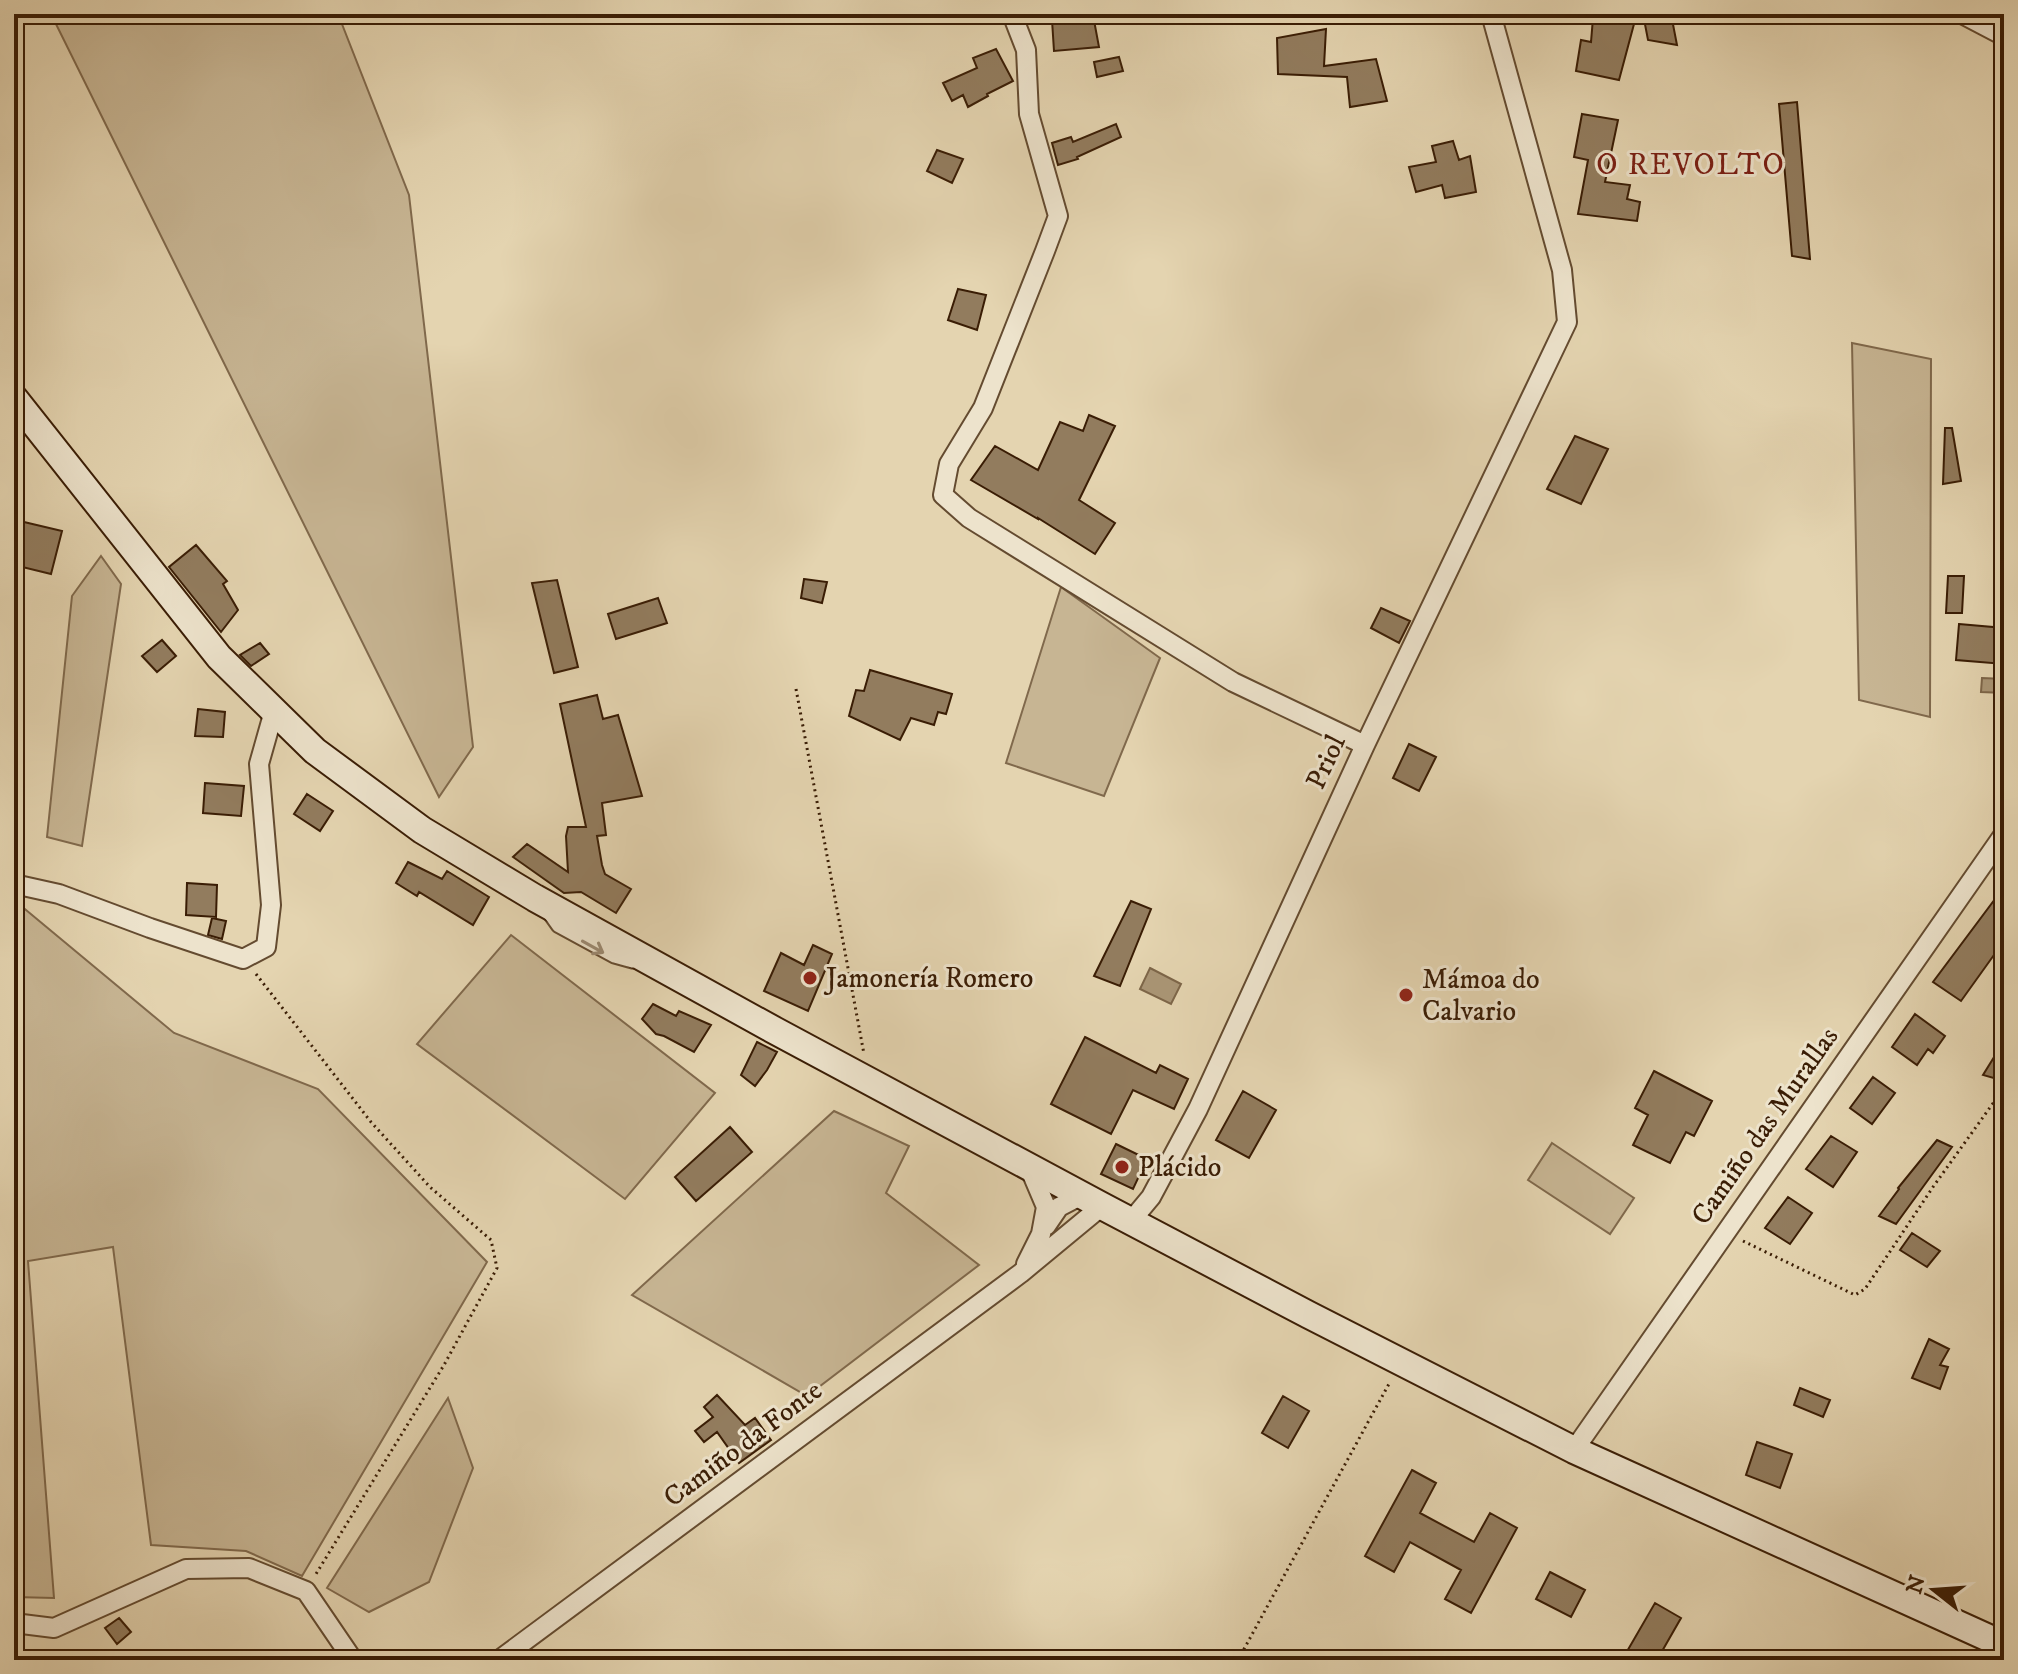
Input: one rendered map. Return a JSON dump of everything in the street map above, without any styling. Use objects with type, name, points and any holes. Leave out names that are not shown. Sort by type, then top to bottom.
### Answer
[{"type":"main road","points":[[14,398],[219,657],[315,751],[422,830],[535,898],[870,1081],[1401,1361],[1574,1450],[2004,1645]]},
{"type":"street","points":[[1012,14],[1026,50],[1029,114],[1058,216],[983,408],[949,464],[943,495],[969,518],[1233,682],[1365,745]]},
{"type":"street","name":"Priol","points":[[1131,1221],[1151,1197],[1198,1109],[1365,745],[1567,322],[1562,270],[1491,14]]},
{"type":"street","points":[[1962,14],[2004,36]]},
{"type":"street","points":[[14,884],[59,894],[243,959],[266,947],[271,905],[259,764],[274,711]]},
{"type":"street","name":"Camiño das Murallas","points":[[1574,1450],[2004,834]]},
{"type":"street","points":[[1029,1167],[1046,1207],[1041,1234]]},
{"type":"street","points":[[1021,1273],[1059,1207],[1092,1200]]},
{"type":"street","name":"Camiño da Fonte","points":[[499,1660],[1021,1273],[1092,1200]]},
{"type":"street","points":[[14,1623],[54,1628],[186,1569],[249,1568],[306,1591],[353,1660]]},
{"type":"path","points":[[796,689],[870,1081]]},
{"type":"path","points":[[243,959],[371,1122],[430,1187],[491,1240],[497,1268],[444,1365],[306,1591]]},
{"type":"path","points":[[1725,1232],[1855,1295],[1865,1289],[2004,1088]]},
{"type":"path","points":[[1238,1660],[1401,1361]]},
{"type":"shaded area","points":[[51,14],[338,14],[409,195],[473,747],[439,797]]},
{"type":"shaded area","points":[[1852,343],[1931,359],[1930,717],[1859,700]]},
{"type":"shaded area","points":[[101,556],[121,584],[82,846],[47,837],[72,596]]},
{"type":"shaded area","points":[[1061,587],[1160,658],[1104,796],[1006,763]]},
{"type":"shaded area","points":[[1982,678],[2004,679],[2004,693],[1981,692]]},
{"type":"shaded area","points":[[14,900],[174,1033],[318,1089],[487,1262],[302,1576],[246,1551],[151,1545],[113,1247],[28,1261],[54,1598],[14,1597]]},
{"type":"shaded area","points":[[511,935],[715,1093],[625,1199],[417,1044]]},
{"type":"shaded area","points":[[1150,968],[1181,984],[1171,1004],[1140,989]]},
{"type":"shaded area","points":[[834,1111],[909,1146],[886,1193],[979,1265],[807,1396],[632,1295]]},
{"type":"shaded area","points":[[1552,1143],[1634,1198],[1610,1234],[1528,1180]]},
{"type":"shaded area","points":[[448,1398],[473,1468],[429,1582],[369,1612],[327,1588]]},
{"type":"building","points":[[1643,14],[1671,14],[1677,45],[1648,40]]},
{"type":"building","points":[[1093,15],[1099,47],[1054,51],[1052,20]]},
{"type":"building","points":[[1593,18],[1634,24],[1619,80],[1576,71],[1581,40],[1591,42]]},
{"type":"building","points":[[1326,29],[1324,66],[1376,59],[1387,101],[1350,107],[1347,77],[1278,74],[1277,38]]},
{"type":"building","points":[[996,49],[1013,81],[968,107],[963,95],[952,101],[943,83],[977,68],[973,58]]},
{"type":"building","points":[[1119,57],[1123,71],[1097,77],[1094,62]]},
{"type":"building","points":[[1797,102],[1810,259],[1792,256],[1779,104]]},
{"type":"building","points":[[1582,114],[1618,120],[1605,182],[1630,185],[1627,199],[1640,202],[1637,221],[1578,214],[1588,160],[1574,157]]},
{"type":"building","points":[[1116,124],[1121,137],[1078,159],[1058,165],[1052,143],[1071,137],[1073,142]]},
{"type":"building","points":[[1453,141],[1459,160],[1470,156],[1476,192],[1445,198],[1442,185],[1416,192],[1409,167],[1436,162],[1432,146]]},
{"type":"building","points":[[937,150],[963,159],[952,183],[927,171]]},
{"type":"building","points":[[958,289],[986,295],[977,330],[948,320]]},
{"type":"building","points":[[1089,415],[1115,426],[1079,500],[1115,523],[1095,554],[971,480],[995,446],[1038,470],[1060,422],[1083,431]]},
{"type":"building","points":[[1945,428],[1952,428],[1961,481],[1943,484]]},
{"type":"building","points":[[1575,436],[1608,449],[1581,504],[1547,489]]},
{"type":"building","points":[[24,522],[62,531],[51,574],[14,565],[14,536],[20,538]]},
{"type":"building","points":[[196,545],[227,581],[223,584],[238,610],[221,632],[169,567]]},
{"type":"building","points":[[1948,576],[1964,576],[1962,613],[1946,613]]},
{"type":"building","points":[[804,579],[827,582],[822,603],[801,598]]},
{"type":"building","points":[[557,580],[578,667],[554,673],[532,583]]},
{"type":"building","points":[[658,598],[667,623],[616,639],[608,614]]},
{"type":"building","points":[[1381,608],[1410,621],[1399,643],[1371,628]]},
{"type":"building","points":[[1959,624],[2004,628],[2004,664],[1956,660]]},
{"type":"building","points":[[162,640],[176,656],[157,672],[142,656]]},
{"type":"building","points":[[260,643],[269,654],[251,666],[240,655]]},
{"type":"building","points":[[870,670],[952,694],[946,714],[938,712],[934,725],[911,718],[900,740],[849,716],[856,690],[864,691]]},
{"type":"building","points":[[597,695],[603,719],[618,715],[642,796],[602,803],[606,835],[597,836],[605,874],[631,889],[616,913],[581,892],[564,893],[513,857],[527,844],[568,872],[568,827],[586,827],[560,704]]},
{"type":"building","points":[[198,709],[225,712],[223,737],[195,736]]},
{"type":"building","points":[[1409,744],[1436,757],[1419,791],[1393,778]]},
{"type":"building","points":[[205,783],[244,786],[241,816],[203,813]]},
{"type":"building","points":[[307,794],[333,811],[320,831],[294,814]]},
{"type":"building","points":[[408,862],[442,879],[447,871],[489,897],[473,925],[419,892],[417,896],[396,883]]},
{"type":"building","points":[[187,883],[217,885],[216,917],[186,915]]},
{"type":"building","points":[[2004,887],[2004,941],[1961,1001],[1933,982]]},
{"type":"building","points":[[1131,901],[1151,909],[1120,986],[1094,976]]},
{"type":"building","points":[[212,918],[226,921],[222,939],[208,935]]},
{"type":"building","points":[[813,945],[832,954],[808,1011],[764,991],[781,953],[804,965]]},
{"type":"building","points":[[653,1004],[676,1016],[679,1011],[711,1025],[694,1052],[656,1034],[642,1019]]},
{"type":"building","points":[[1915,1014],[1945,1036],[1933,1053],[1928,1049],[1917,1065],[1892,1047]]},
{"type":"building","points":[[1085,1037],[1156,1073],[1160,1065],[1188,1079],[1174,1109],[1133,1090],[1111,1134],[1051,1104]]},
{"type":"building","points":[[2004,1041],[2004,1081],[1983,1075]]},
{"type":"building","points":[[757,1042],[777,1052],[755,1086],[741,1075]]},
{"type":"building","points":[[1654,1071],[1712,1101],[1694,1136],[1686,1132],[1670,1163],[1633,1145],[1648,1115],[1635,1108]]},
{"type":"building","points":[[1873,1077],[1895,1093],[1872,1124],[1850,1108]]},
{"type":"building","points":[[1243,1091],[1276,1110],[1249,1158],[1216,1140]]},
{"type":"building","points":[[730,1127],[752,1152],[696,1201],[675,1177]]},
{"type":"building","points":[[1831,1136],[1857,1152],[1833,1187],[1806,1169]]},
{"type":"building","points":[[1937,1140],[1952,1147],[1896,1224],[1879,1216],[1898,1188]]},
{"type":"building","points":[[1116,1144],[1147,1159],[1133,1189],[1101,1174]]},
{"type":"building","points":[[1788,1197],[1812,1213],[1790,1244],[1765,1228]]},
{"type":"building","points":[[1912,1233],[1940,1251],[1927,1267],[1900,1250]]},
{"type":"building","points":[[1929,1339],[1949,1349],[1940,1365],[1948,1367],[1940,1389],[1912,1378]]},
{"type":"building","points":[[1800,1388],[1830,1400],[1823,1417],[1794,1405]]},
{"type":"building","points":[[717,1395],[745,1425],[755,1418],[771,1440],[739,1463],[717,1432],[704,1442],[695,1431],[713,1417],[704,1407]]},
{"type":"building","points":[[1283,1396],[1309,1411],[1288,1448],[1262,1433]]},
{"type":"building","points":[[1757,1442],[1792,1454],[1780,1488],[1746,1475]]},
{"type":"building","points":[[1412,1470],[1436,1483],[1420,1513],[1474,1542],[1490,1513],[1517,1528],[1471,1613],[1445,1599],[1461,1570],[1410,1542],[1394,1572],[1365,1556]]},
{"type":"building","points":[[1550,1572],[1585,1590],[1571,1617],[1536,1599]]},
{"type":"building","points":[[1655,1603],[1681,1618],[1657,1660],[1622,1660]]},
{"type":"building","points":[[119,1618],[131,1632],[117,1644],[105,1628]]},
{"type":"place","name":"Jamonería Romero","points":[[810,978]]},
{"type":"place","name":"Mámoa do Calvario","points":[[1406,995]]},
{"type":"place","name":"Plácido","points":[[1122,1167]]},
{"type":"district","name":"O REVOLTO","points":[[1691,165]]}]
